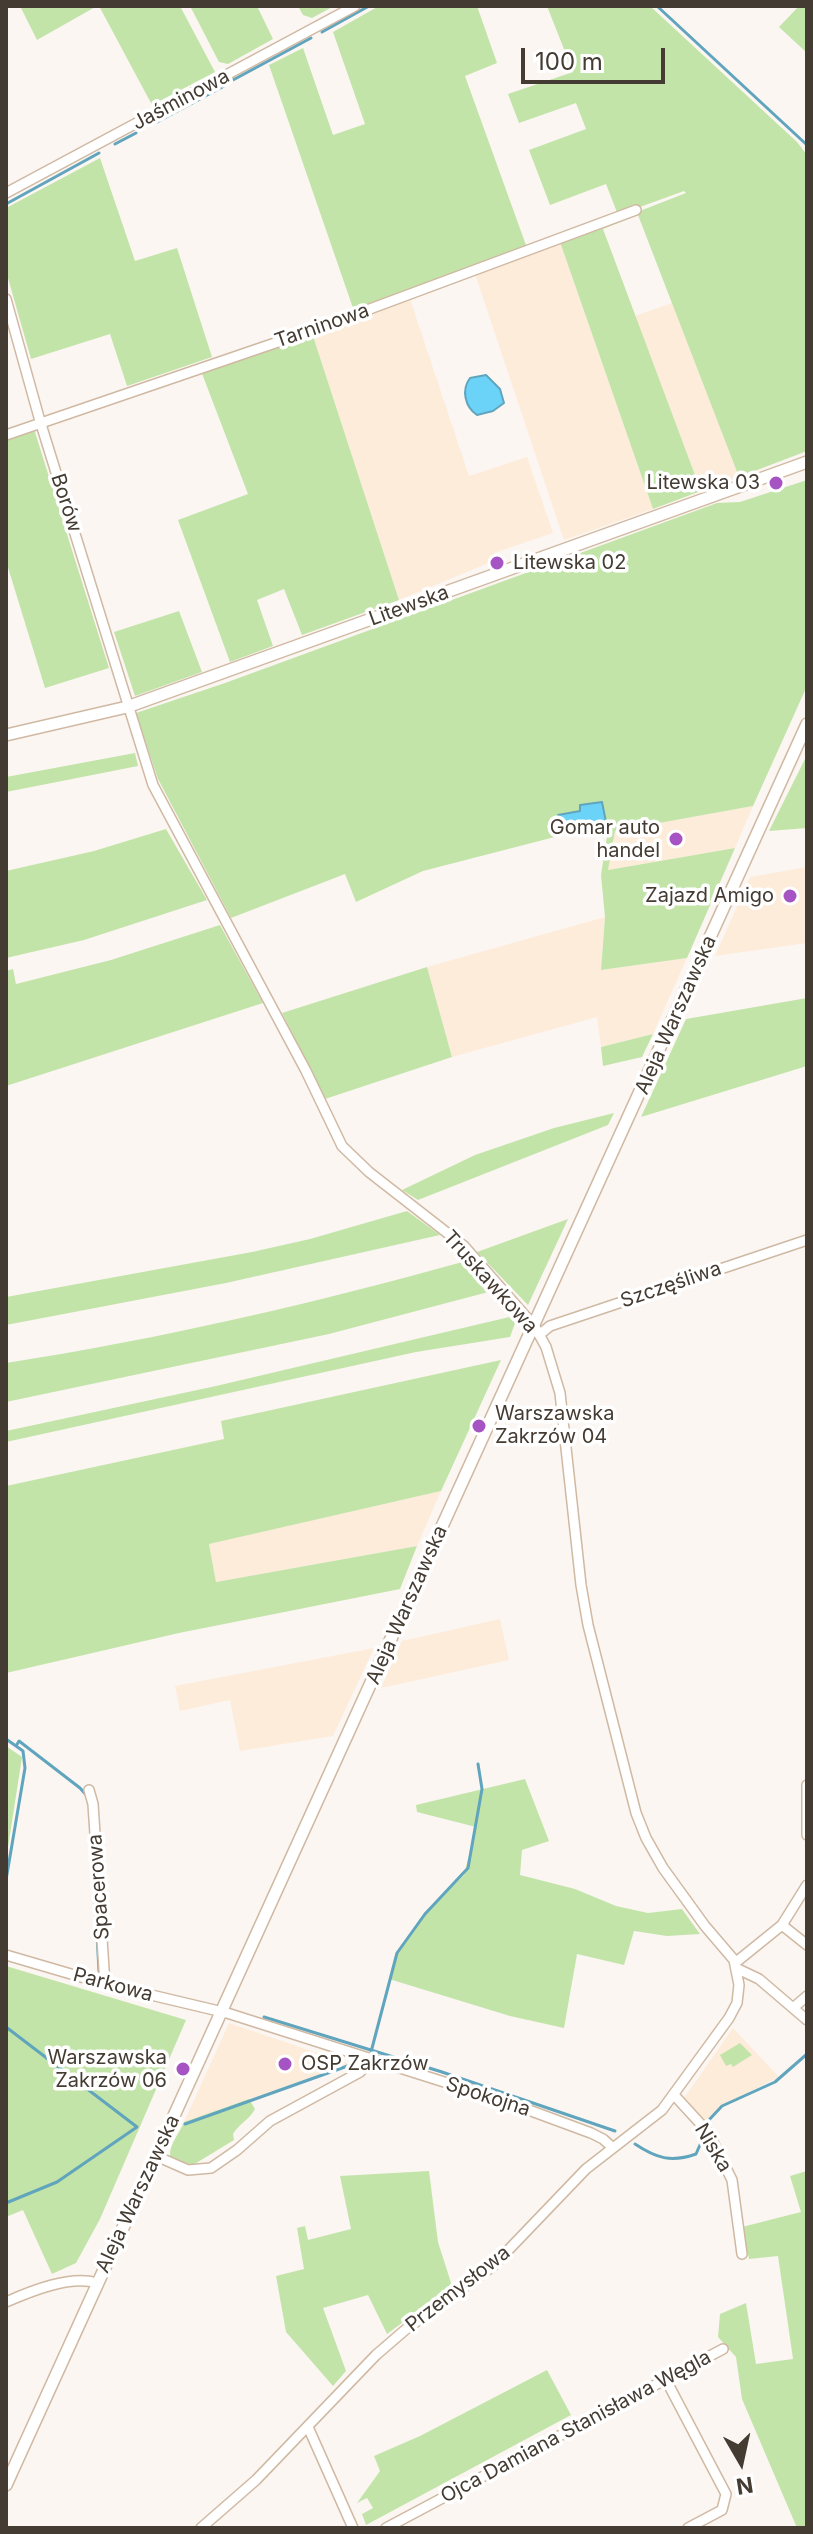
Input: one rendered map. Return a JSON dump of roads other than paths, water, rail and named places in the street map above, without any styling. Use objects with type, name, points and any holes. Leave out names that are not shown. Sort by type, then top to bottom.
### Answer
[{"type":"street","name":"Jaśminowa","points":[[6,193],[355,6]]},
{"type":"street","name":"Tarninowa","points":[[6,435],[316,329],[636,210]]},
{"type":"street","name":"Borów","points":[[6,299],[40,421],[119,670],[127,707]]},
{"type":"street","name":"Litewska","points":[[6,735],[127,707],[807,462]]},
{"type":"street","name":"Truskawkowa","points":[[127,707],[153,785],[306,1071],[342,1146],[369,1172],[464,1246],[537,1331],[546,1347],[560,1393],[588,1625],[636,1813],[663,1868],[736,1964],[759,1979],[807,2020]]},
{"type":"street","name":"Aleja Warszawska","points":[[6,2485],[221,2012],[537,1331],[807,724]]},
{"type":"street","name":"Szczęśliwa","points":[[537,1331],[807,1240]]},
{"type":"street","points":[[807,1785],[807,1835]]},
{"type":"street","name":"Spacerowa","points":[[89,1790],[93,1804],[105,1984]]},
{"type":"street","points":[[736,1964],[782,1925],[807,1885]]},
{"type":"street","points":[[782,1925],[807,1945]]},
{"type":"street","name":"Parkowa","points":[[6,1955],[105,1984],[221,2012]]},
{"type":"street","name":"Przemysłowa","points":[[201,2528],[256,2480],[376,2355],[493,2266],[567,2188],[662,2110],[675,2096],[733,2011],[739,1985],[736,1964]]},
{"type":"street","points":[[793,2008],[807,1996]]},
{"type":"street","name":"Spokojna","points":[[221,2012],[507,2102],[603,2139],[613,2148]]},
{"type":"street","points":[[156,2156],[188,2170],[211,2168],[270,2121],[360,2072],[371,2060]]},
{"type":"street","name":"Niska","points":[[675,2096],[708,2132],[732,2180],[742,2254]]},
{"type":"street","points":[[6,2302],[39,2288],[87,2281],[97,2283]]},
{"type":"street","name":"Ojca Damiana Stanisława Węgla","points":[[386,2528],[723,2349]]},
{"type":"street","points":[[666,2380],[726,2494],[722,2510],[688,2528]]},
{"type":"street","points":[[308,2427],[353,2528]]},
{"type":"water","points":[[486,375],[500,389],[504,403],[493,411],[477,415],[467,403],[466,388],[470,378]]},
{"type":"water","points":[[602,802],[606,822],[562,828],[558,815],[580,811],[580,805]]},
{"type":"waterway","points":[[322,32],[369,6]]},
{"type":"waterway","points":[[657,6],[807,145]]},
{"type":"waterway","points":[[233,80],[311,38]]},
{"type":"waterway","points":[[157,122],[226,85]]},
{"type":"waterway","points":[[115,144],[136,133]]},
{"type":"waterway","points":[[6,204],[99,153]]},
{"type":"waterway","points":[[6,1739],[16,1746]]},
{"type":"waterway","points":[[6,1880],[25,1768],[23,1751],[16,1746],[19,1741],[87,1796]]},
{"type":"waterway","points":[[371,2052],[397,1953],[425,1914],[468,1868],[482,1789],[478,1764]]},
{"type":"waterway","points":[[97,1935],[99,1971]]},
{"type":"waterway","points":[[264,2017],[442,2072],[615,2131]]},
{"type":"waterway","points":[[6,2027],[137,2127],[57,2182],[6,2203]]},
{"type":"waterway","points":[[708,2121],[722,2106],[775,2082],[807,2054]]},
{"type":"waterway","points":[[185,2124],[356,2063]]},
{"type":"waterway","points":[[635,2144],[657,2156],[679,2158],[696,2154],[703,2138]]},
{"type":"place","name":"Litewska 03","points":[[776,483]]},
{"type":"place","name":"Litewska 02","points":[[497,563]]},
{"type":"place","name":"Gomar auto handel","points":[[676,839]]},
{"type":"place","name":"Zajazd Amigo","points":[[790,896]]},
{"type":"place","name":"Warszawska Zakrzów 04","points":[[479,1426]]},
{"type":"place","name":"OSP Zakrzów","points":[[285,2064]]},
{"type":"place","name":"Warszawska Zakrzów 06","points":[[183,2069]]}]
